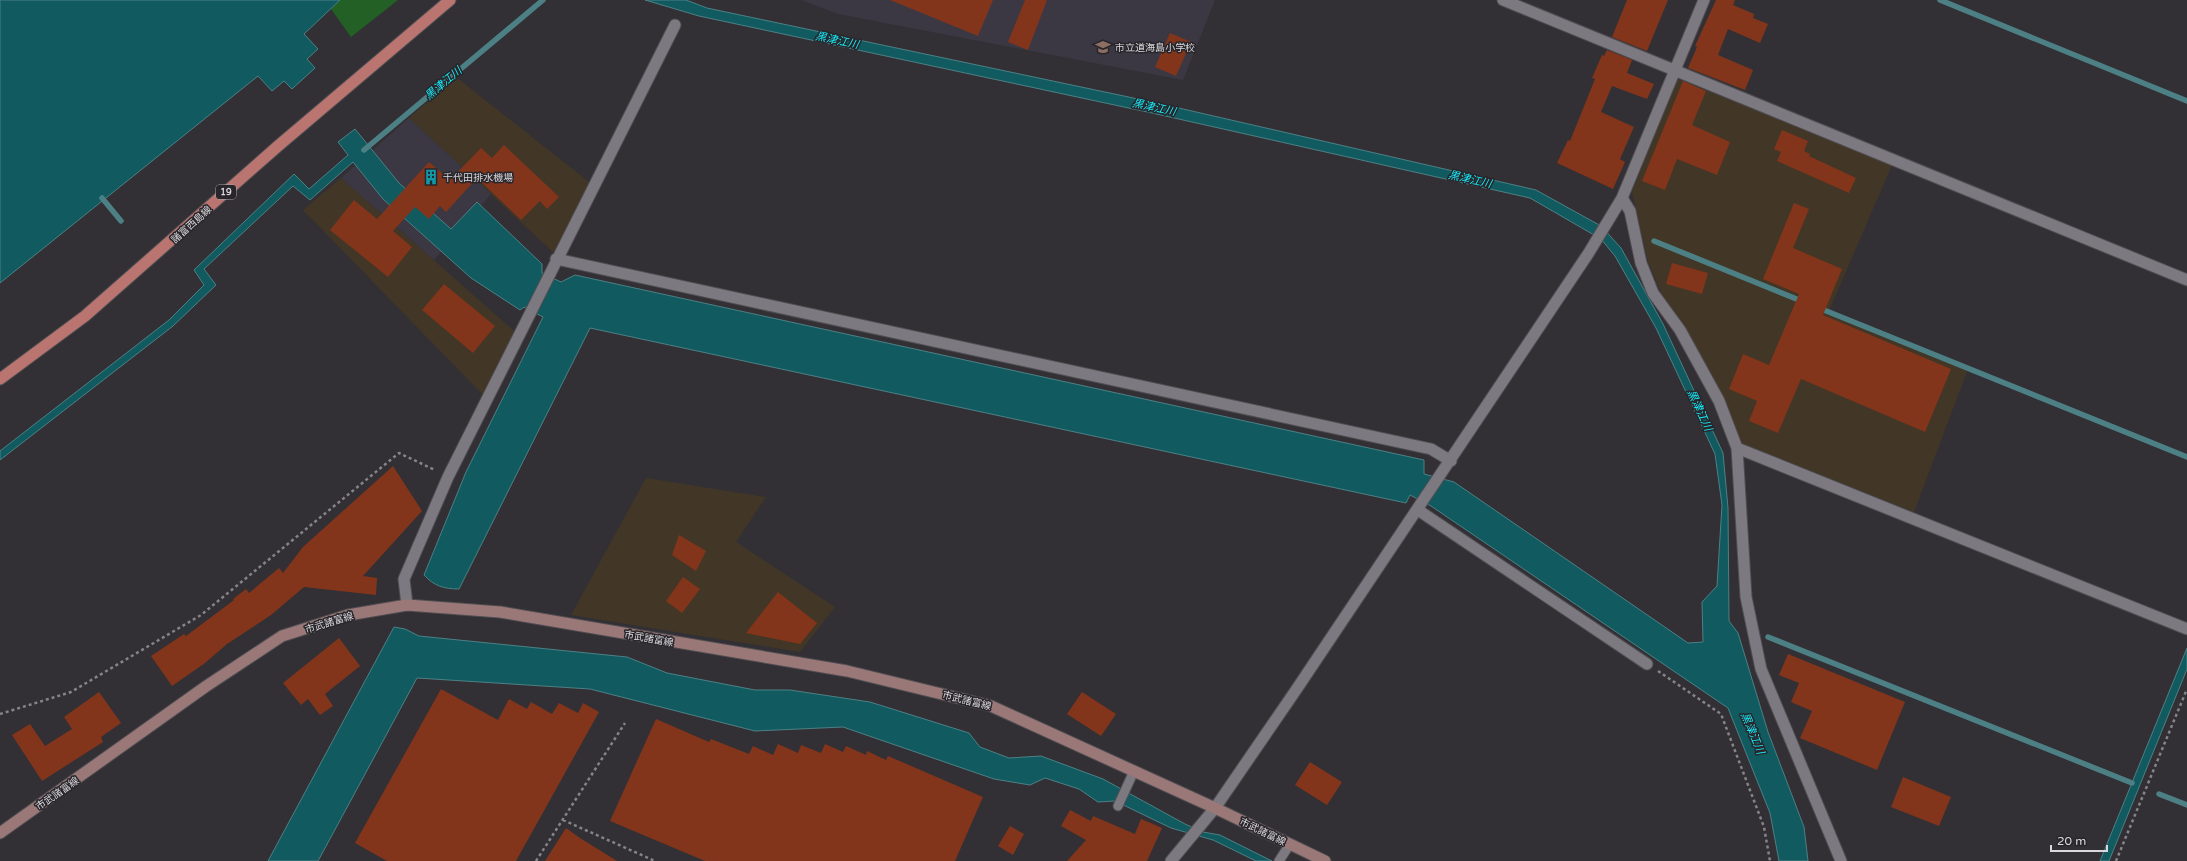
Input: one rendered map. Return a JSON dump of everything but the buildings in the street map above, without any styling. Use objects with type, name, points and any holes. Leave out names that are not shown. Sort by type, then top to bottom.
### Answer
[{"type":"main road","name":"諸富西島線","points":[[0,380],[85,316],[278,146],[450,0]]},
{"type":"main road","name":"市武諸富線","points":[[0,833],[205,687],[282,636],[348,615],[407,605],[500,612],[847,671],[991,706],[1215,808],[1325,861]]},
{"type":"street","points":[[1503,0],[2187,280]]},
{"type":"street","points":[[1171,861],[1215,808],[1418,510],[1442,472],[1451,461],[1608,222],[1622,198],[1704,0]]},
{"type":"street","points":[[407,605],[404,579],[448,477],[556,259],[675,25]]},
{"type":"street","points":[[1622,198],[1630,211],[1641,263],[1653,293],[1680,330],[1716,394],[1738,448],[1746,597],[1761,669],[1841,861]]},
{"type":"street","points":[[556,259],[1431,449],[1451,461]]},
{"type":"street","points":[[1738,448],[2187,629]]},
{"type":"street","points":[[1418,510],[1647,664]]},
{"type":"lane","points":[[1118,806],[1134,771]]},
{"type":"lane","points":[[1280,860],[1290,844]]},
{"type":"path","points":[[0,714],[71,692],[200,615],[399,452],[448,477]]},
{"type":"path","points":[[1647,664],[1721,714],[1764,827],[1770,861]]},
{"type":"path","points":[[2116,861],[2187,689]]},
{"type":"path","points":[[536,861],[625,723]]},
{"type":"path","points":[[563,820],[656,861]]},
{"type":"shaded area","name":"市立道海島小学校","points":[[801,0],[1215,0],[1183,80],[838,14]]},
{"type":"shaded area","points":[[456,77],[589,182],[554,253],[409,118]]},
{"type":"shaded area","points":[[1678,79],[1892,165],[1829,311],[1968,369],[1914,512],[1742,443],[1705,362],[1662,295],[1648,261],[1632,192]]},
{"type":"shaded area","points":[[409,118],[491,194],[434,260],[341,178]]},
{"type":"shaded area","points":[[341,178],[514,331],[483,395],[303,210]]},
{"type":"shaded area","points":[[646,478],[766,497],[736,542],[835,607],[800,652],[571,615]]},
{"type":"green space","points":[[340,0],[398,0],[351,37],[331,9]]},
{"type":"water","points":[[0,0],[340,0],[304,34],[318,49],[307,59],[315,68],[292,89],[284,81],[272,91],[258,76],[0,283]]},
{"type":"water","points":[[645,0],[686,0],[707,8],[1157,103],[1536,190],[1601,226],[1621,248],[1663,324],[1723,453],[1728,508],[1729,621],[1738,633],[1768,732],[1804,827],[1808,861],[1779,861],[1770,813],[1728,708],[1431,506],[1410,495],[1406,503],[590,328],[459,589],[444,587],[436,584],[424,575],[466,472],[543,317],[524,307],[520,310],[471,278],[383,199],[353,162],[310,200],[293,186],[204,269],[216,285],[173,326],[0,460],[0,451],[169,320],[204,285],[194,270],[294,174],[309,189],[348,155],[338,142],[355,129],[399,183],[451,229],[477,202],[542,264],[542,273],[561,282],[575,275],[1424,460],[1424,474],[1454,482],[1688,643],[1703,642],[1702,602],[1717,586],[1722,505],[1715,454],[1656,328],[1615,256],[1601,239],[1530,198],[1152,113],[699,16]]},
{"type":"water","points":[[394,627],[405,629],[419,636],[627,657],[667,673],[755,690],[790,690],[870,702],[969,733],[980,747],[1009,758],[1041,756],[1103,779],[1185,824],[1203,832],[1220,835],[1272,861],[1256,861],[1213,840],[1171,828],[1115,801],[1098,802],[1079,789],[1045,778],[1030,785],[994,779],[843,727],[755,731],[590,689],[417,678],[318,861],[268,861]]},
{"type":"water","points":[[2187,648],[2187,669],[2109,861],[2100,861]]},
{"type":"waterway","name":"黒津江川","points":[[364,150],[543,0]]},
{"type":"waterway","points":[[1940,0],[2187,101]]},
{"type":"waterway","points":[[102,198],[121,221]]},
{"type":"waterway","points":[[1654,241],[1804,302]]},
{"type":"waterway","points":[[1819,308],[2187,457]]},
{"type":"waterway","points":[[1768,637],[2132,783]]},
{"type":"waterway","points":[[2159,794],[2187,805]]},
{"type":"place","name":"市立道海島小学校","points":[[1103,47]]},
{"type":"place","name":"千代田排水機場","points":[[431,177]]}]
